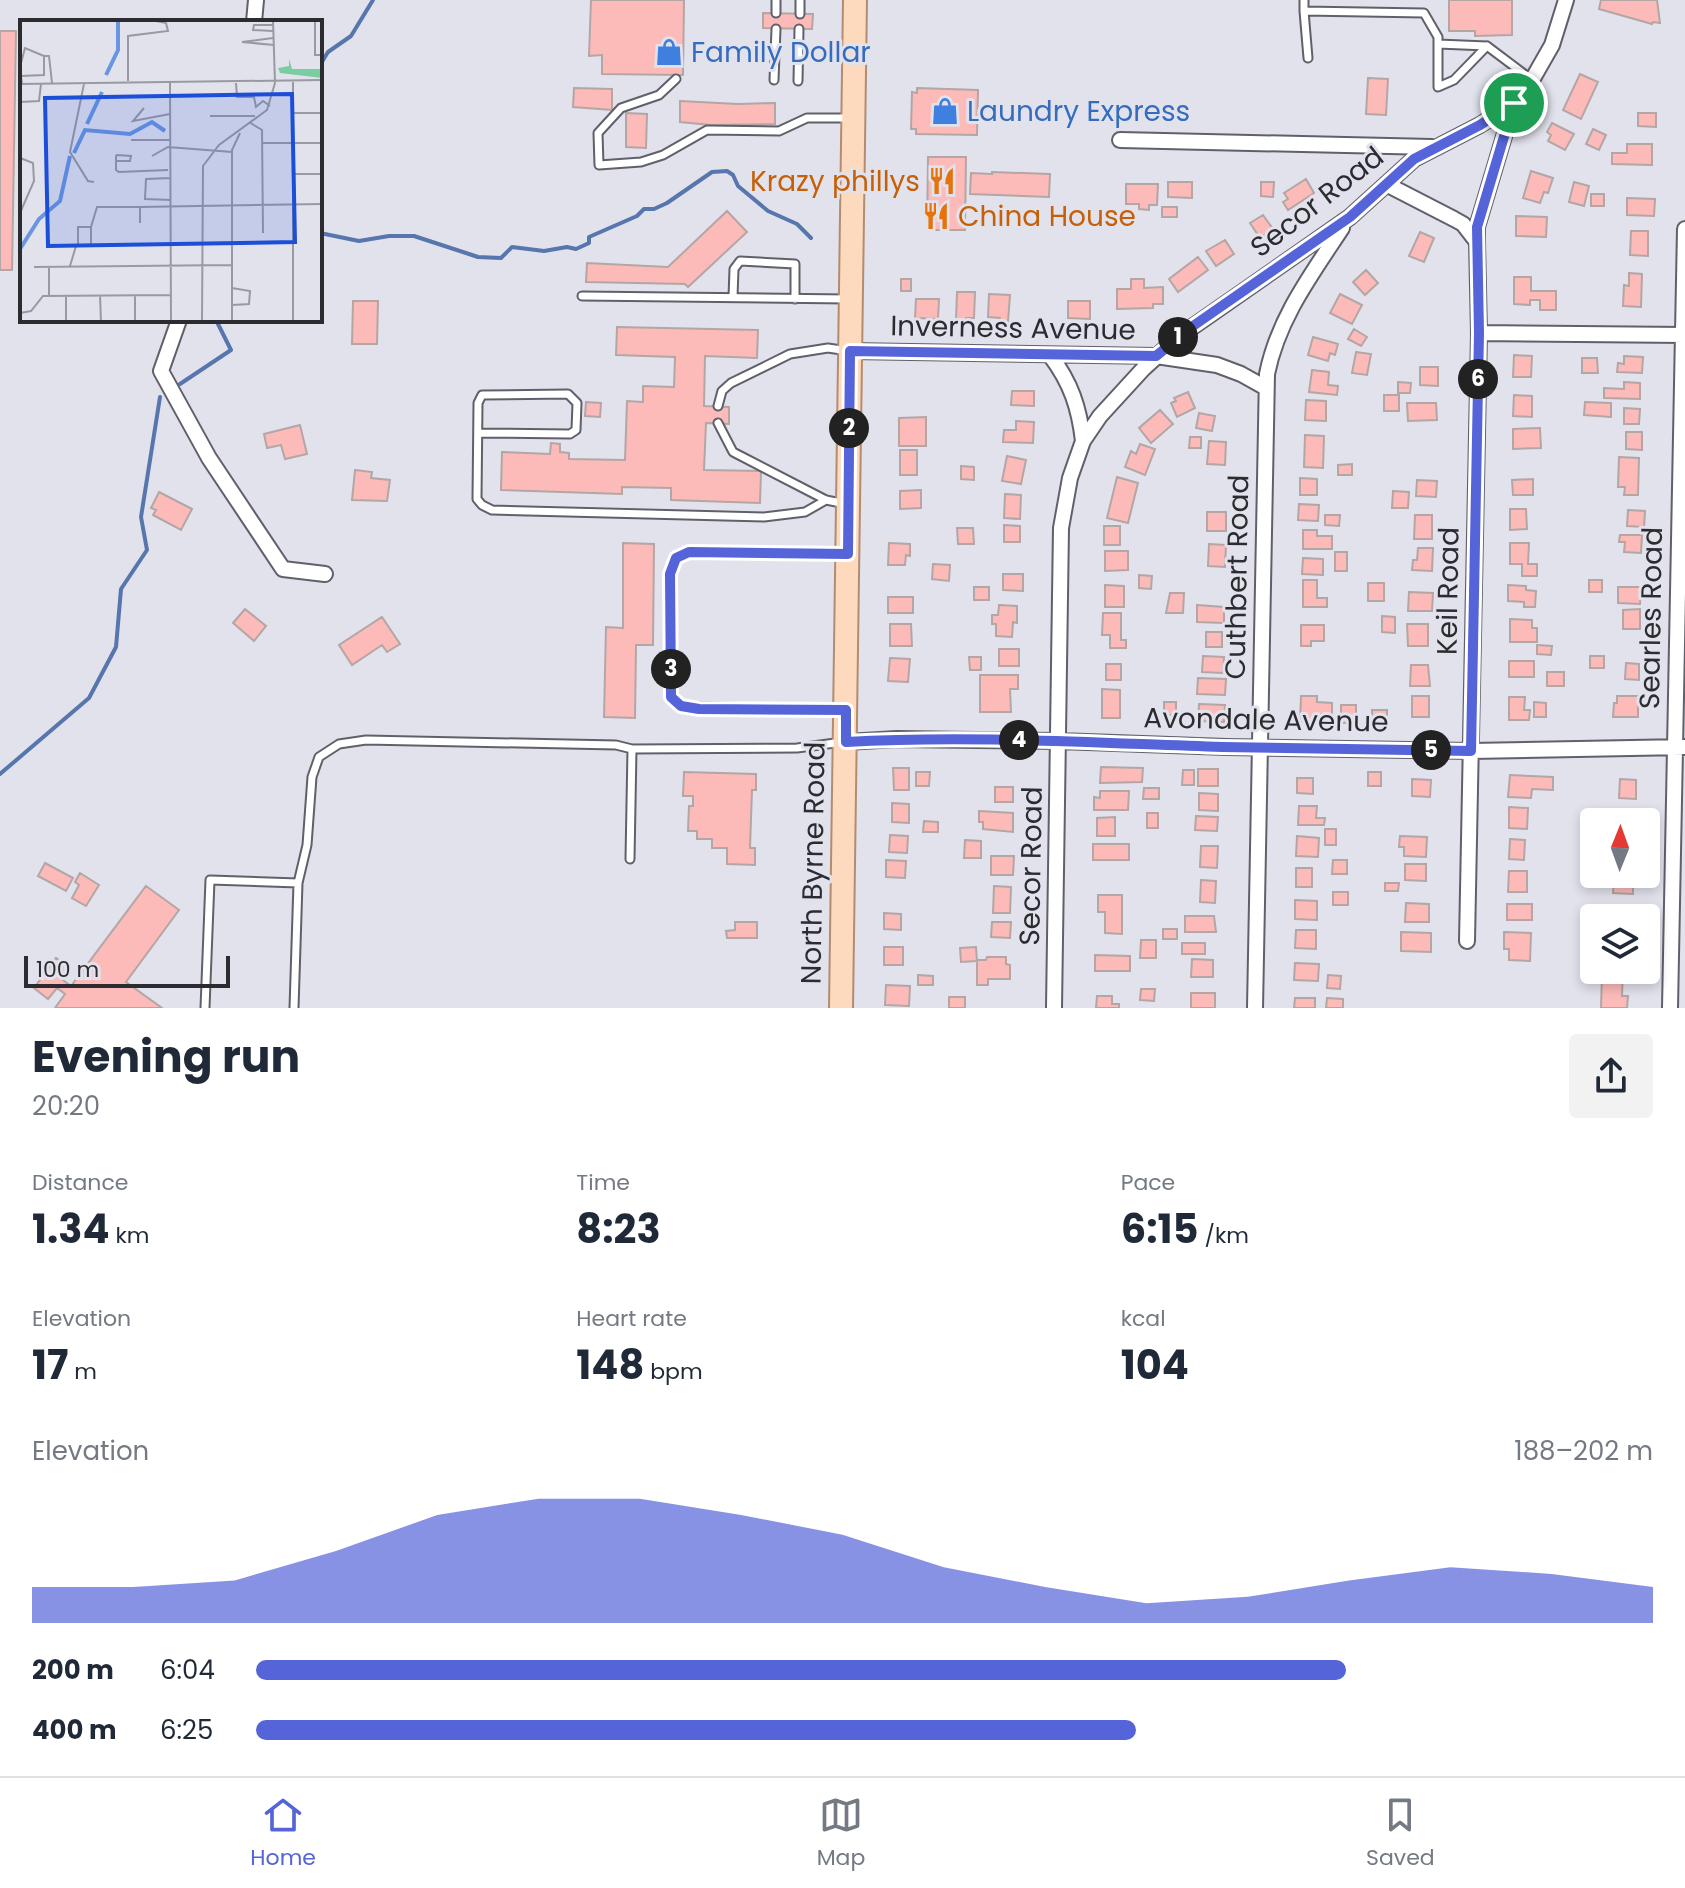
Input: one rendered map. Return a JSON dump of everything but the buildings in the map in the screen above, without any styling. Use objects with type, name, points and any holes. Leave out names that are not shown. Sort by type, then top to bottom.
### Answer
[{"type":"main road","name":"North Byrne Road","points":[[841,1008],[855,0]]},
{"type":"street","points":[[254,20],[256,0]]},
{"type":"street","name":"Secor Road","points":[[1054,1008],[1061,528],[1070,478],[1083,441],[1100,416],[1156,356],[1193,326],[1350,217],[1414,159],[1480,125],[1514,103],[1532,80],[1559,29],[1566,0]]},
{"type":"street","name":"Keil Road","points":[[1467,941],[1479,333],[1477,227],[1514,103]]},
{"type":"street","points":[[1120,140],[1433,147]]},
{"type":"street","points":[[1386,184],[1463,224],[1477,242]]},
{"type":"street","name":"Cuthbert Road","points":[[1255,1008],[1266,388],[1269,361],[1285,318],[1350,217]]},
{"type":"street","name":"Searles Road","points":[[1670,1008],[1680,746],[1685,229]]},
{"type":"street","points":[[178,322],[161,371],[209,458],[283,569],[325,574]]},
{"type":"street","points":[[1479,333],[1684,335]]},
{"type":"street","name":"Inverness Avenue","points":[[850,351],[1156,356],[1217,365],[1266,388]]},
{"type":"street","name":"Secor Road","points":[[1050,355],[1075,396],[1083,441]]},
{"type":"street","name":"Avondale Avenue","points":[[846,742],[897,739],[1059,741],[1471,751],[1680,746]]},
{"type":"lane","points":[[776,0],[776,13]]},
{"type":"lane","points":[[800,0],[800,14]]},
{"type":"lane","points":[[1304,0],[1308,58]]},
{"type":"lane","points":[[1363,0],[1363,12]]},
{"type":"lane","points":[[1304,11],[1424,13],[1438,37],[1438,87],[1454,80],[1487,46]]},
{"type":"lane","points":[[774,80],[776,29]]},
{"type":"lane","points":[[798,81],[799,29]]},
{"type":"lane","points":[[1438,44],[1487,46],[1532,80]]},
{"type":"lane","points":[[676,79],[659,95],[621,108],[598,133],[599,165],[641,162],[663,155],[707,130],[779,131],[807,118],[854,118]]},
{"type":"lane","points":[[733,297],[734,269],[740,261],[795,264],[795,299]]},
{"type":"lane","points":[[582,296],[851,299]]},
{"type":"lane","points":[[718,406],[722,391],[731,383],[790,354],[828,348],[850,351]]},
{"type":"lane","points":[[478,433],[570,434],[576,430],[577,403],[568,394],[482,395],[478,403],[477,499],[492,510],[764,517],[805,512],[826,500]]},
{"type":"lane","points":[[718,423],[733,452],[826,500],[848,504]]},
{"type":"lane","points":[[846,710],[681,706],[671,697],[670,574],[676,558],[689,552],[848,554]]},
{"type":"lane","points":[[294,1008],[298,883],[307,845],[312,777],[319,757],[339,744],[366,740],[616,745],[632,749],[797,748],[846,742]]},
{"type":"lane","points":[[630,859],[632,749]]},
{"type":"lane","points":[[205,1008],[210,880],[298,883]]},
{"type":"waterway","points":[[322,62],[328,52],[351,36],[373,0]]},
{"type":"waterway","points":[[322,233],[359,241],[414,236],[478,257],[501,258],[512,247],[544,251],[567,247],[576,249],[589,243],[589,237],[637,216],[644,209],[654,209],[667,203],[712,172],[727,171],[733,175],[738,186],[768,211],[797,224],[811,238]]},
{"type":"waterway","points":[[180,384],[231,350],[217,322]]},
{"type":"waterway","points":[[0,774],[89,698],[116,647],[121,589],[147,550],[141,517],[160,397]]},
{"type":"place","name":"Family Dollar","points":[[669,52]]},
{"type":"place","name":"Laundry Express","points":[[945,111]]},
{"type":"place","name":"Krazy phillys","points":[[942,181]]},
{"type":"place","name":"China House","points":[[936,216]]},
{"type":"route","points":[[1514,103],[1477,227],[1479,333],[1471,751],[1059,741],[897,739],[846,742],[846,710],[699,709],[681,706],[671,697],[670,574],[676,558],[689,552],[848,554],[850,351],[1156,356],[1193,326],[1315,244],[1414,159],[1480,125],[1514,103]]}]
